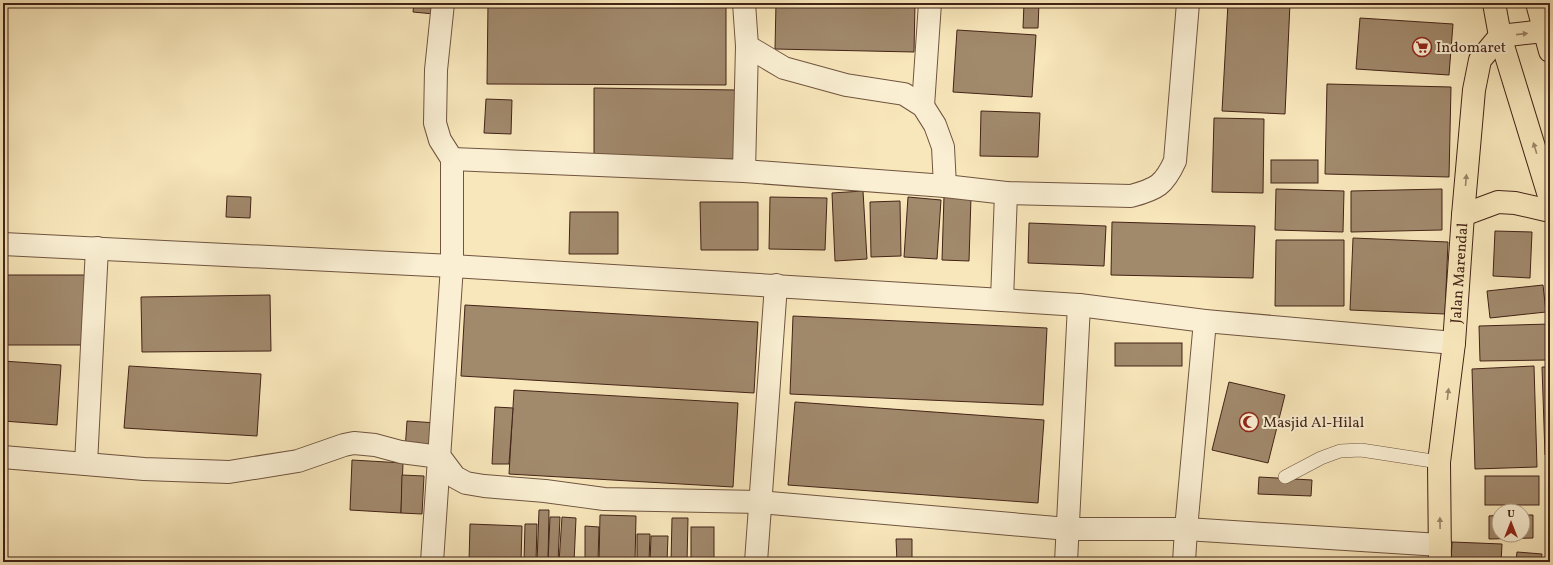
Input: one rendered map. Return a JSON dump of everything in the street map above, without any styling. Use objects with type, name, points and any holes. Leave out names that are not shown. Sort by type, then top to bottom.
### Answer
[{"type":"main road","points":[[1494,3],[1500,36],[1550,199]]},
{"type":"main road","points":[[1500,36],[1547,41],[1537,3]]},
{"type":"main road","name":"Jalan Marendal","points":[[1440,553],[1439,462],[1454,343],[1462,215],[1474,90],[1480,60],[1500,36]]},
{"type":"main road","points":[[1462,215],[1498,202],[1515,203],[1550,211]]},
{"type":"street","points":[[432,562],[452,266],[452,159],[440,140],[435,123],[436,70],[443,3]]},
{"type":"street","points":[[744,3],[747,46],[744,171]]},
{"type":"street","points":[[923,106],[930,3]]},
{"type":"street","points":[[452,159],[744,171],[945,186],[1006,193],[1131,196],[1146,192],[1161,184],[1168,176],[1175,161],[1188,3]]},
{"type":"street","points":[[747,46],[784,68],[846,85],[904,94],[923,106],[935,125],[943,147],[945,186]]},
{"type":"street","points":[[1002,300],[1006,193]]},
{"type":"street","points":[[3,244],[452,266],[1079,305],[1205,321],[1454,343]]},
{"type":"street","points":[[86,464],[97,248]]},
{"type":"street","points":[[756,562],[776,285]]},
{"type":"street","points":[[1066,562],[1079,305]]},
{"type":"street","points":[[1184,562],[1205,321]]},
{"type":"street","points":[[3,457],[144,469],[229,472],[298,461],[338,446],[354,443],[375,445],[401,452],[440,457],[455,477],[466,483],[484,486],[545,490],[604,499],[760,502],[1068,529],[1186,529],[1440,553]]},
{"type":"lane","points":[[1284,477],[1321,458],[1340,451],[1361,450],[1439,462]]},
{"type":"building","points":[[414,3],[435,3],[434,14],[413,12]]},
{"type":"building","points":[[488,3],[726,3],[726,85],[487,84]]},
{"type":"building","points":[[776,3],[915,3],[914,52],[775,49]]},
{"type":"building","points":[[1024,3],[1039,3],[1038,28],[1023,28]]},
{"type":"building","points":[[1228,3],[1290,3],[1285,114],[1222,111]]},
{"type":"building","points":[[1360,18],[1453,24],[1449,75],[1356,69]]},
{"type":"building","points":[[957,30],[1036,35],[1032,97],[953,92]]},
{"type":"building","points":[[1327,84],[1451,87],[1449,177],[1325,174]]},
{"type":"building","points":[[594,88],[736,90],[735,159],[594,158]]},
{"type":"building","points":[[486,99],[512,100],[511,134],[484,133]]},
{"type":"building","points":[[981,111],[1040,113],[1038,157],[980,156]]},
{"type":"building","points":[[1214,118],[1264,119],[1263,193],[1212,192]]},
{"type":"building","points":[[1271,160],[1318,160],[1318,183],[1271,183]]},
{"type":"building","points":[[1276,189],[1344,191],[1343,232],[1275,230]]},
{"type":"building","points":[[1442,189],[1442,230],[1351,232],[1351,191]]},
{"type":"building","points":[[863,191],[867,259],[835,261],[832,193]]},
{"type":"building","points":[[227,196],[251,197],[250,218],[226,217]]},
{"type":"building","points":[[944,196],[971,197],[969,261],[942,260]]},
{"type":"building","points":[[770,197],[827,198],[825,250],[769,249]]},
{"type":"building","points":[[908,197],[941,200],[937,259],[904,257]]},
{"type":"building","points":[[900,201],[901,256],[871,257],[870,202]]},
{"type":"building","points":[[700,202],[758,202],[758,250],[701,250]]},
{"type":"building","points":[[570,212],[618,212],[618,254],[569,254]]},
{"type":"building","points":[[1112,222],[1255,226],[1253,278],[1111,275]]},
{"type":"building","points":[[1029,223],[1106,226],[1104,266],[1028,263]]},
{"type":"building","points":[[1495,231],[1532,232],[1530,278],[1493,276]]},
{"type":"building","points":[[1353,238],[1448,242],[1445,314],[1350,310]]},
{"type":"building","points":[[1276,240],[1344,240],[1344,306],[1275,306]]},
{"type":"building","points":[[3,275],[93,275],[90,345],[3,345]]},
{"type":"building","points":[[1543,285],[1546,312],[1490,318],[1487,291]]},
{"type":"building","points":[[270,295],[271,351],[142,352],[141,297]]},
{"type":"building","points":[[465,305],[758,322],[754,393],[461,376]]},
{"type":"building","points":[[793,316],[1047,328],[1043,405],[790,394]]},
{"type":"building","points":[[1550,324],[1550,360],[1480,361],[1479,326]]},
{"type":"building","points":[[1115,343],[1182,343],[1182,366],[1115,366]]},
{"type":"building","points":[[3,361],[61,365],[57,425],[3,421]]},
{"type":"building","points":[[129,366],[261,374],[257,436],[124,428]]},
{"type":"building","points":[[1534,366],[1537,467],[1475,469],[1472,369]]},
{"type":"building","points":[[1542,367],[1550,367],[1550,455],[1545,455]]},
{"type":"building","name":"Masjid Al-Hilal","points":[[1229,382],[1285,395],[1268,463],[1212,450]]},
{"type":"building","points":[[514,390],[738,403],[733,487],[509,474]]},
{"type":"building","points":[[795,402],[1044,420],[1038,503],[788,485]]},
{"type":"building","points":[[495,407],[513,408],[509,464],[492,464]]},
{"type":"building","points":[[407,421],[437,423],[435,452],[405,451]]},
{"type":"building","points":[[352,460],[403,463],[401,513],[350,510]]},
{"type":"building","points":[[402,475],[424,476],[422,514],[401,513]]},
{"type":"building","points":[[1485,476],[1539,476],[1539,505],[1531,505],[1531,503],[1491,503],[1491,505],[1485,505]]},
{"type":"building","points":[[1259,477],[1312,480],[1311,496],[1258,494]]},
{"type":"building","points":[[539,510],[549,510],[548,562],[537,562]]},
{"type":"building","points":[[600,515],[636,516],[635,562],[599,562]]},
{"type":"building","points":[[1531,515],[1533,515],[1533,538],[1531,538]]},
{"type":"building","points":[[1489,516],[1491,516],[1491,539],[1489,539]]},
{"type":"building","points":[[550,517],[560,517],[558,562],[548,562]]},
{"type":"building","points":[[562,517],[576,518],[574,562],[559,562]]},
{"type":"building","points":[[672,518],[688,518],[687,562],[671,562]]},
{"type":"building","points":[[470,524],[522,526],[521,562],[469,562]]},
{"type":"building","points":[[525,524],[537,524],[536,562],[524,562]]},
{"type":"building","points":[[585,526],[599,527],[598,562],[585,562]]},
{"type":"building","points":[[691,527],[714,527],[714,562],[691,562]]},
{"type":"building","points":[[637,534],[650,534],[649,562],[637,562]]},
{"type":"building","points":[[651,536],[668,536],[667,562],[650,562]]},
{"type":"building","points":[[896,539],[912,539],[912,562],[897,562]]},
{"type":"building","points":[[1452,542],[1502,544],[1501,562],[1451,562]]},
{"type":"building","points":[[1517,552],[1542,554],[1541,562],[1516,562]]},
{"type":"building","points":[[714,558],[736,558],[736,562],[714,562]]},
{"type":"place","name":"Indomaret","points":[[1422,47]]},
{"type":"place","name":"Masjid Al-Hilal","points":[[1249,422]]}]
